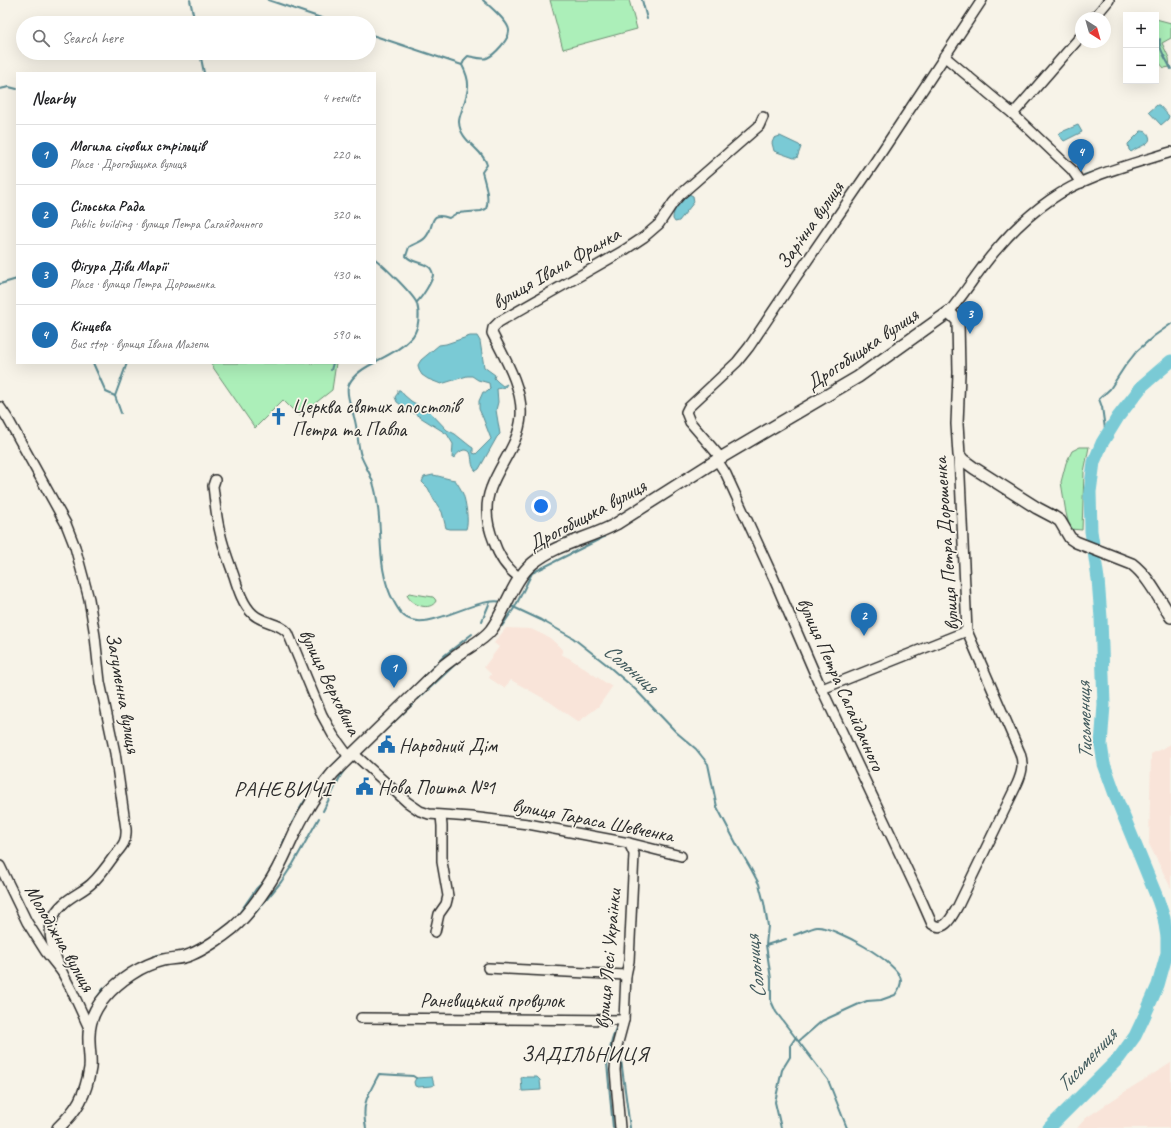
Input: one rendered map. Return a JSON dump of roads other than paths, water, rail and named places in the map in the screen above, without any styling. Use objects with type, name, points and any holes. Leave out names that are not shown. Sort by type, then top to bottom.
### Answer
[{"type":"street","name":"Зарічна вулиця","points":[[719,459],[690,422],[686,412],[688,408],[737,362],[750,347],[982,0]]},
{"type":"street","points":[[1099,12],[1109,0]]},
{"type":"street","points":[[1013,114],[1075,43]]},
{"type":"street","points":[[944,56],[1013,114],[1072,170],[1081,183]]},
{"type":"street","name":"вулиця Івана Франка","points":[[520,578],[510,570],[501,558],[490,532],[487,520],[487,507],[490,489],[516,437],[521,415],[519,393],[492,333],[493,328],[500,322],[623,251],[652,231],[659,224],[680,195],[759,126],[763,116]]},
{"type":"street","name":"Дрогобицька вулиця","points":[[58,1128],[72,1114],[78,1105],[85,1088],[90,1068],[91,1055],[89,1028],[92,1017],[105,997],[126,978],[139,970],[157,961],[183,958],[191,955],[226,933],[240,920],[274,874],[307,808],[333,774],[442,667],[455,656],[483,638],[494,626],[520,578],[529,567],[542,556],[566,544],[594,535],[616,524],[719,459],[858,377],[949,312],[996,250],[1032,213],[1051,199],[1100,175],[1171,152]]},
{"type":"street","name":"вулиця Петра Дорошенка","points":[[932,924],[942,927],[954,914],[1017,784],[1023,766],[1020,753],[967,631],[957,424],[959,374],[958,321],[949,312]]},
{"type":"street","name":"Загуменна вулиця","points":[[0,407],[66,524],[75,547],[90,599],[100,682],[115,753],[126,829],[126,840],[104,871],[92,884],[63,904],[53,918],[50,941],[62,972]]},
{"type":"street","points":[[959,455],[967,463],[986,476],[1036,508],[1054,516],[1060,521],[1070,538],[1076,542],[1132,564],[1138,568],[1171,617]]},
{"type":"street","name":"вулиця Петра Сагайдачного","points":[[719,459],[822,689],[932,924]]},
{"type":"street","name":"вулиця Верховина","points":[[215,480],[213,486],[219,531],[238,588],[245,603],[252,614],[257,618],[281,627],[288,633],[294,644],[322,715],[336,739],[351,756]]},
{"type":"street","points":[[822,689],[967,631]]},
{"type":"street","name":"вулиця Тараса Шевченка","points":[[351,756],[414,807],[426,813],[441,816],[471,817],[528,824],[629,842],[681,856]]},
{"type":"street","points":[[435,932],[439,914],[446,904],[448,896],[442,862],[441,816]]},
{"type":"street","name":"вулиця Лесі Українки","points":[[620,1128],[615,1061],[617,1046],[624,1020],[626,975],[629,961],[634,854],[629,842]]},
{"type":"street","name":"Молодіжна вулиця","points":[[0,866],[27,922],[46,952],[62,972],[89,1028]]},
{"type":"street","points":[[488,968],[626,975]]},
{"type":"street","name":"Раневицький провулок","points":[[361,1018],[624,1020]]},
{"type":"water","points":[[1159,105],[1169,116],[1168,119],[1161,125],[1149,112]]},
{"type":"water","points":[[1078,125],[1082,132],[1064,141],[1058,134],[1059,133]]},
{"type":"water","points":[[1141,131],[1147,133],[1150,138],[1149,142],[1131,152],[1128,144]]},
{"type":"water","points":[[780,136],[801,147],[797,158],[774,151],[772,143],[774,138]]},
{"type":"water","points":[[689,194],[693,196],[694,202],[679,221],[675,222],[673,216],[676,208]]},
{"type":"water","points":[[470,336],[477,336],[480,341],[484,367],[495,375],[494,378],[503,386],[507,384],[505,387],[497,389],[498,402],[496,410],[500,434],[479,469],[476,471],[473,466],[470,452],[466,450],[462,451],[452,458],[453,444],[447,434],[404,407],[397,402],[395,397],[398,390],[400,390],[411,401],[430,412],[447,430],[455,434],[473,448],[473,453],[476,454],[491,439],[479,409],[479,401],[483,392],[487,392],[490,389],[489,383],[478,380],[472,376],[467,376],[441,384],[422,375],[418,365],[421,360],[439,345]]},
{"type":"water","points":[[433,475],[455,480],[463,494],[466,506],[466,529],[446,528],[442,512],[428,488],[422,482],[424,477]]},
{"type":"water","points":[[432,1077],[434,1085],[415,1086],[414,1082],[416,1078]]},
{"type":"water","points":[[537,1077],[540,1080],[541,1090],[522,1091],[521,1078]]},
{"type":"waterway","points":[[190,0],[193,16]]},
{"type":"waterway","points":[[268,0],[315,16]]},
{"type":"waterway","points":[[417,302],[429,285],[433,274],[429,267],[411,260],[406,256],[409,247],[425,238],[433,221],[438,216],[449,218],[457,213],[481,211],[486,209],[487,205],[487,190],[482,172],[487,165],[485,159],[463,135],[459,122],[468,88],[467,77],[462,65],[465,59],[468,56],[483,59],[487,58],[501,46],[509,34],[506,22],[483,0]]},
{"type":"waterway","points":[[642,0],[647,19]]},
{"type":"waterway","points":[[376,36],[462,65]]},
{"type":"waterway","points":[[1160,39],[1160,47],[1171,69]]},
{"type":"waterway","points":[[201,60],[204,72]]},
{"type":"waterway","points":[[0,89],[9,87],[16,89]]},
{"type":"waterway","points":[[1084,175],[1108,167]]},
{"type":"waterway","name":"Солониця","points":[[376,260],[411,294],[417,304],[419,316],[417,329],[413,336],[395,351],[376,361]]},
{"type":"waterway","name":"Солониця","points":[[0,284],[16,279]]},
{"type":"waterway","points":[[1106,436],[1102,407],[1099,399],[1110,389],[1137,351],[1171,324]]},
{"type":"waterway","name":"Тисьмениця","points":[[1049,1128],[1119,1058],[1135,1036],[1158,985],[1167,953],[1167,937],[1164,918],[1104,764],[1101,745],[1104,705],[1101,618],[1098,579],[1091,531],[1090,492],[1094,462],[1102,443],[1118,417],[1143,385],[1171,361]]},
{"type":"waterway","points":[[93,364],[106,392],[115,396]]},
{"type":"waterway","points":[[121,413],[115,396],[127,364]]},
{"type":"waterway","points":[[331,370],[333,364]]},
{"type":"waterway","name":"Солониця","points":[[372,364],[362,370],[352,379],[348,387],[348,395],[355,422],[361,456],[374,486],[379,515],[384,574],[394,602],[404,616],[414,621],[425,621],[438,618],[492,601],[503,602]]},
{"type":"waterway","points":[[502,626],[515,607],[532,573],[604,537]]},
{"type":"waterway","points":[[482,621],[490,602]]},
{"type":"waterway","name":"Солониця","points":[[509,605],[541,620],[573,638],[606,664],[636,690],[676,732],[696,749],[708,764],[717,807],[759,884],[768,926],[766,945],[771,979],[771,1001],[776,1012],[828,1080],[847,1128]]},
{"type":"waterway","points":[[407,694],[445,655],[472,634]]},
{"type":"waterway","points":[[418,699],[461,659]]},
{"type":"waterway","points":[[361,753],[414,703]]},
{"type":"waterway","points":[[291,825],[313,789],[341,757]]},
{"type":"waterway","points":[[323,811],[341,775],[347,767]]},
{"type":"waterway","points":[[238,930],[251,918],[281,882],[319,818]]},
{"type":"waterway","points":[[238,915],[256,889],[264,881],[277,858],[286,835]]},
{"type":"waterway","points":[[209,939],[231,922]]},
{"type":"waterway","points":[[794,935],[817,927],[837,932],[878,955],[890,964],[898,973],[901,980],[895,995],[881,1000],[867,1001],[822,1021],[799,1041]]},
{"type":"waterway","points":[[766,945],[786,939]]},
{"type":"waterway","points":[[151,958],[164,954]]},
{"type":"waterway","points":[[94,1002],[103,989],[110,984]]},
{"type":"waterway","points":[[613,1128],[607,1063],[616,1028]]},
{"type":"waterway","points":[[781,1128],[775,1102],[782,1070],[790,1057],[790,1046],[796,1037]]},
{"type":"waterway","points":[[621,1060],[630,1128]]},
{"type":"waterway","points":[[366,1128],[364,1112],[366,1100],[379,1074],[413,1076],[416,1078]]},
{"type":"place","name":"Кінцева","points":[[1081,172]]},
{"type":"place","name":"Фігура Діви Марії","points":[[970,334]]},
{"type":"place","name":"Церква святих апостолів Петра та Павла","points":[[279,417]]},
{"type":"place","name":"Сільська Рада","points":[[864,636]]},
{"type":"place","name":"Могила січових стрільців","points":[[394,688]]},
{"type":"place","name":"Народний Дім","points":[[386,745]]},
{"type":"place","name":"Нова Пошта №1","points":[[365,787]]},
{"type":"district","name":"РАНЕВИЧІ","points":[[283,789]]},
{"type":"district","name":"ЗАДІЛЬНИЦЯ","points":[[585,1054]]}]
